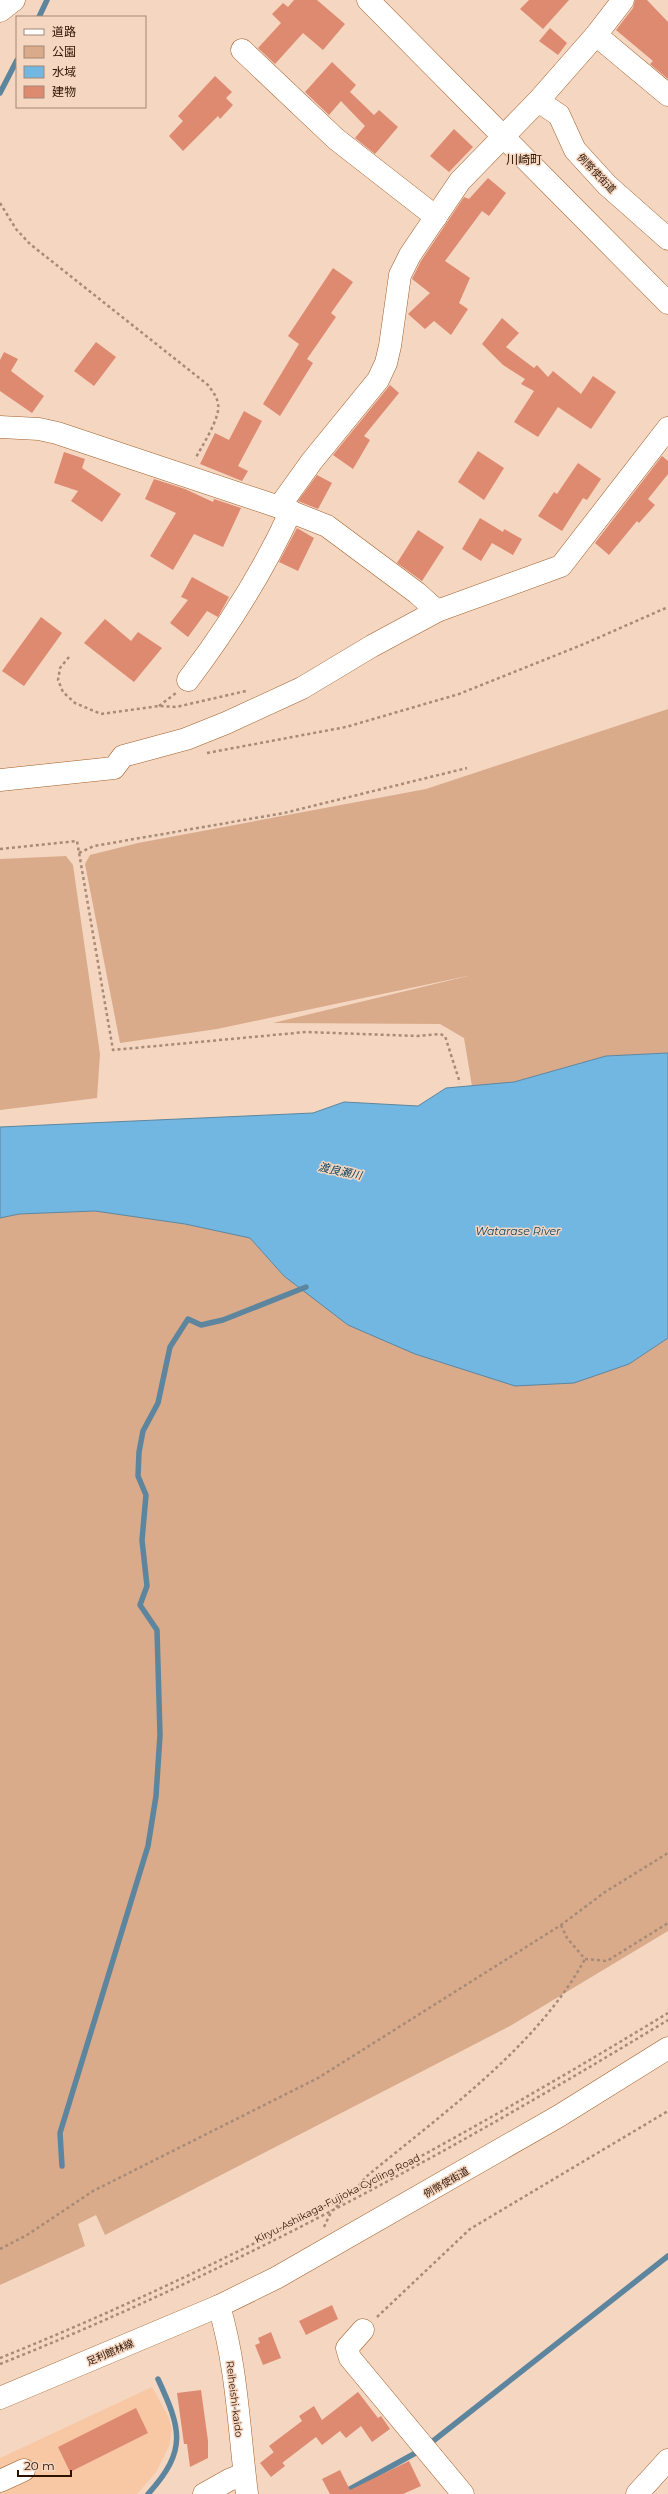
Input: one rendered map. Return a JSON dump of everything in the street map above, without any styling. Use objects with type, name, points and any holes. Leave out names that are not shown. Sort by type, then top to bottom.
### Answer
[{"type":"street","points":[[0,11],[14,0]]},
{"type":"street","points":[[368,0],[668,303]]},
{"type":"street","points":[[188,680],[220,638],[250,592],[285,509],[312,461],[378,380],[386,363],[390,346],[400,275],[410,255],[460,181],[538,101],[596,35],[623,0]]},
{"type":"street","points":[[596,35],[668,95]]},
{"type":"street","points":[[242,50],[336,139],[436,217]]},
{"type":"street","name":"例幣使街道","points":[[538,101],[559,115],[575,150],[607,185],[668,239]]},
{"type":"street","points":[[0,427],[39,429],[56,433],[285,509],[327,526],[418,593],[437,611]]},
{"type":"street","points":[[0,780],[114,768],[123,756],[186,739],[226,723],[302,688],[372,646],[437,611],[561,566],[668,428]]},
{"type":"street","name":"例幣使街道","points":[[219,2306],[276,2278],[410,2203],[559,2116],[668,2048]]},
{"type":"street","name":"足利館林線","points":[[0,2398],[219,2306]]},
{"type":"street","name":"Reiheishi-kaido","points":[[219,2306],[225,2327],[234,2382],[246,2484]]},
{"type":"street","points":[[363,2330],[347,2348],[350,2358],[463,2494]]},
{"type":"street","points":[[636,2494],[668,2460]]},
{"type":"street","points":[[0,2481],[24,2470]]},
{"type":"street","points":[[204,2494],[228,2480],[246,2484]]},
{"type":"path","points":[[0,202],[16,229],[30,244],[208,384],[216,396],[219,406],[217,416],[195,459],[191,479]]},
{"type":"path","points":[[204,754],[346,727],[459,694],[584,644],[668,607]]},
{"type":"path","points":[[144,708],[159,706],[172,697],[188,680]]},
{"type":"path","points":[[79,853],[94,846],[284,812],[467,768]]},
{"type":"path","points":[[0,849],[77,841],[113,1050],[306,1032],[418,1036],[440,1034],[445,1036],[460,1082]]},
{"type":"path","points":[[0,2249],[27,2236],[93,2191],[318,2078],[561,1925],[605,1892],[668,1853]]},
{"type":"path","points":[[561,1925],[567,1938],[585,1959],[607,1961],[668,1923]]},
{"type":"path","points":[[319,2231],[325,2226],[332,2211],[353,2192],[367,2176],[477,2085],[516,2047],[574,1980],[585,1959]]},
{"type":"path","points":[[0,2358],[80,2326],[197,2271],[353,2192],[469,2130],[668,2012]]},
{"type":"path","name":"Kiryu-Ashikaga-Fujioka Cycling Road","points":[[0,2364],[152,2300],[332,2211],[462,2142],[668,2020]]},
{"type":"path","points":[[363,2330],[470,2229],[668,2111]]},
{"type":"shaded area","points":[[152,2387],[168,2416],[172,2429],[169,2446],[156,2472],[137,2494],[0,2494],[0,2458]]},
{"type":"green space","points":[[668,709],[668,1053],[606,1056],[514,1082],[472,1086],[464,1038],[440,1024],[273,1023],[472,975],[217,1029],[120,1043],[85,864],[90,855],[138,843],[426,789]]},
{"type":"green space","points":[[66,856],[73,865],[100,1054],[97,1098],[0,1110],[0,859]]},
{"type":"green space","points":[[95,1211],[185,1224],[250,1238],[284,1276],[629,1364],[668,1338],[668,1931],[510,2026],[105,2235],[96,2215],[78,2224],[85,2246],[0,2285],[0,1218],[19,1214]]},
{"type":"water","name":"Watarase River","points":[[668,1053],[668,1338],[629,1364],[574,1383],[515,1386],[415,1354],[348,1325],[284,1276],[250,1238],[185,1224],[95,1211],[19,1214],[0,1218],[0,1127],[313,1113],[344,1102],[418,1106],[446,1088],[514,1082],[606,1056]]},
{"type":"building","points":[[294,0],[317,0],[345,24],[323,50],[303,33],[275,64],[258,48],[281,23],[272,14],[283,3],[288,7]]},
{"type":"building","points":[[529,0],[569,0],[543,29],[520,9]]},
{"type":"building","points":[[635,0],[647,0],[668,22],[668,79],[650,64],[653,61],[616,30],[633,8]]},
{"type":"building","points":[[550,28],[567,43],[558,55],[539,41]]},
{"type":"building","points":[[332,62],[356,85],[350,92],[374,115],[379,110],[398,127],[375,154],[355,138],[365,126],[341,101],[329,115],[305,92]]},
{"type":"building","points":[[215,76],[232,92],[226,98],[233,105],[220,119],[218,116],[183,151],[169,136],[183,121],[178,116]]},
{"type":"building","points":[[454,129],[473,147],[449,172],[430,156]]},
{"type":"building","points":[[488,178],[506,193],[489,216],[482,211],[445,261],[470,278],[459,303],[468,309],[451,335],[434,321],[425,329],[408,314],[430,293],[412,279],[421,261],[464,197],[469,199]]},
{"type":"building","points":[[333,268],[353,282],[331,313],[336,317],[307,359],[313,363],[280,416],[263,404],[299,344],[288,336]]},
{"type":"building","points":[[502,318],[519,333],[506,347],[534,368],[537,365],[548,377],[553,371],[581,394],[593,376],[616,392],[591,429],[558,407],[538,437],[514,422],[534,391],[521,384],[525,379],[503,365],[482,344]]},
{"type":"building","points":[[96,342],[116,357],[94,386],[74,371]]},
{"type":"building","points":[[4,352],[18,359],[11,371],[44,396],[32,413],[0,391],[0,360]]},
{"type":"building","points":[[390,385],[399,393],[364,436],[370,440],[353,469],[333,455]]},
{"type":"building","points":[[244,411],[262,421],[238,466],[248,471],[242,481],[200,464],[215,433],[229,440]]},
{"type":"building","points":[[478,451],[504,468],[484,500],[458,482]]},
{"type":"building","points":[[64,452],[85,459],[82,468],[121,494],[102,522],[71,501],[78,491],[54,483]]},
{"type":"building","points":[[662,456],[668,461],[668,474],[648,499],[655,505],[639,523],[637,521],[609,555],[595,543]]},
{"type":"building","points":[[578,463],[601,479],[587,500],[583,498],[562,531],[538,516],[554,492],[557,494]]},
{"type":"building","points":[[317,475],[332,483],[318,509],[298,501]]},
{"type":"building","points":[[154,479],[185,489],[213,502],[214,499],[241,508],[223,547],[194,534],[173,570],[150,556],[176,513],[145,499]]},
{"type":"building","points":[[480,518],[503,532],[504,529],[522,539],[513,555],[492,543],[481,561],[462,549]]},
{"type":"building","points":[[297,528],[314,538],[298,571],[279,562]]},
{"type":"building","points":[[418,530],[444,547],[422,581],[397,563]]},
{"type":"building","points":[[192,577],[229,597],[218,617],[207,611],[188,637],[170,623],[188,600],[181,597]]},
{"type":"building","points":[[41,617],[62,633],[24,686],[2,671]]},
{"type":"building","points":[[105,619],[131,641],[138,632],[162,648],[134,682],[84,643]]},
{"type":"building","points":[[332,2305],[338,2319],[306,2335],[299,2321]]},
{"type":"building","points":[[271,2332],[281,2358],[263,2365],[255,2345],[260,2343],[258,2338]]},
{"type":"building","points":[[201,2390],[208,2441],[208,2458],[190,2467],[187,2444],[184,2444],[177,2393]]},
{"type":"building","points":[[358,2392],[378,2418],[381,2416],[390,2429],[372,2442],[361,2426],[346,2438],[340,2431],[322,2445],[316,2437],[282,2463],[269,2446],[302,2421],[299,2416],[314,2406],[322,2420]]},
{"type":"building","points":[[136,2408],[148,2433],[70,2472],[58,2447]]},
{"type":"building","points":[[274,2452],[285,2466],[271,2477],[260,2463]]},
{"type":"building","points":[[409,2461],[421,2486],[403,2494],[330,2494],[322,2479],[340,2470],[350,2490]]},
{"type":"waterway","points":[[39,16],[47,0]]},
{"type":"waterway","points":[[0,93],[16,62]]},
{"type":"waterway","points":[[62,2166],[60,2133],[148,1846],[156,1796],[160,1735],[157,1630],[140,1605],[147,1586],[142,1540],[146,1495],[138,1476],[139,1452],[143,1431],[158,1403],[170,1347],[188,1319],[201,1325],[223,1320],[306,1287]]},
{"type":"waterway","points":[[428,2445],[668,2256]]},
{"type":"waterway","points":[[148,2494],[170,2464],[175,2451],[177,2439],[172,2412],[158,2379]]},
{"type":"waterway","points":[[341,2494],[421,2450]]},
{"type":"district","name":"川崎町","points":[[524,160]]},
{"type":"water label","name":"渡良瀬川","points":[[340,1171]]}]
